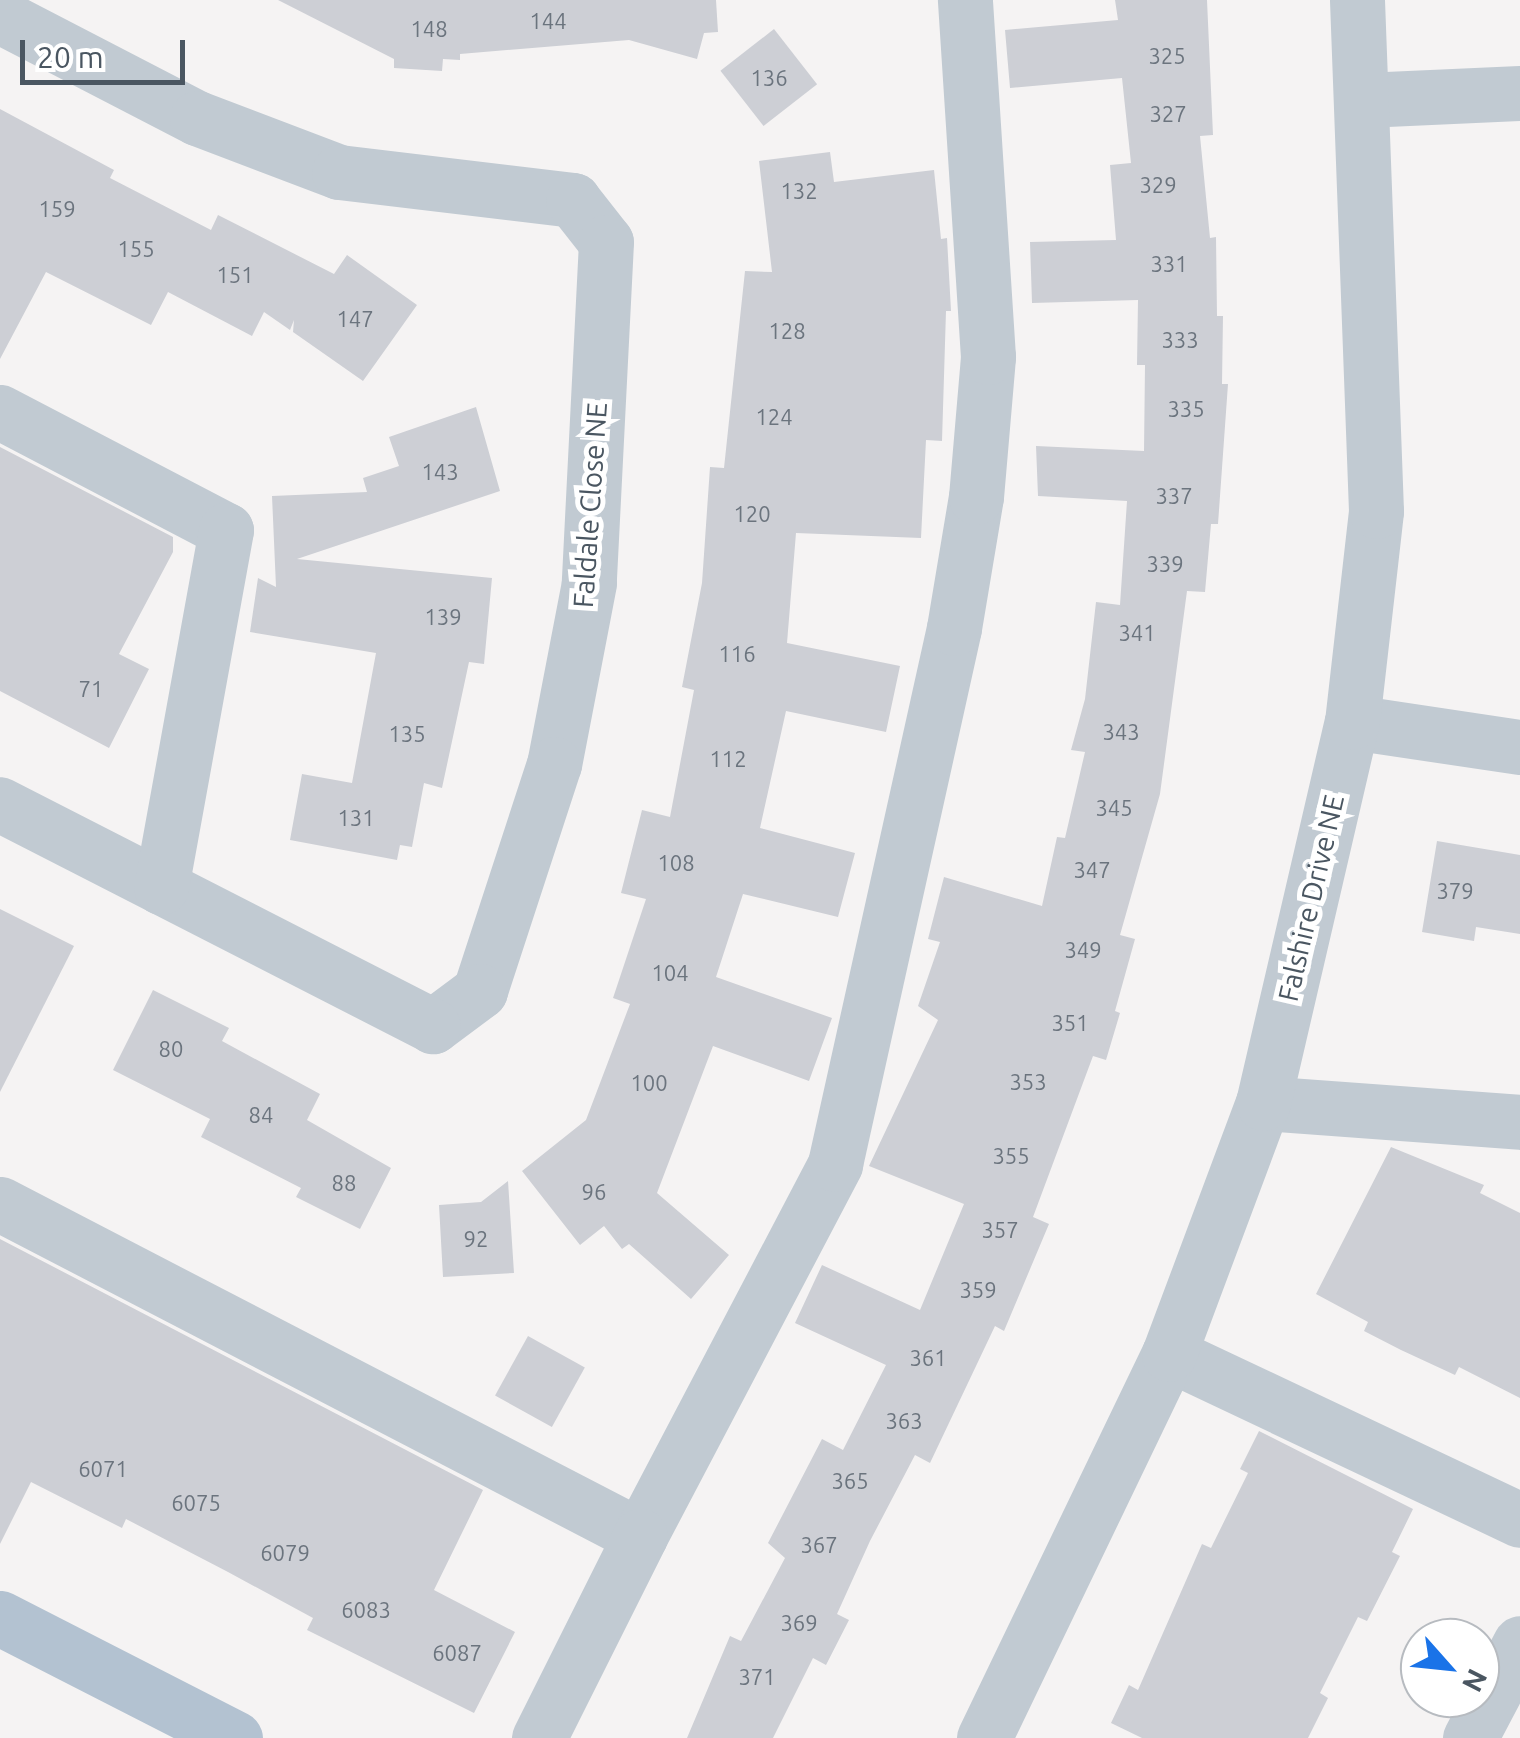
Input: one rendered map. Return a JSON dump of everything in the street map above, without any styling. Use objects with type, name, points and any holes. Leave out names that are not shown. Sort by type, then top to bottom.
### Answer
[{"type":"main road","points":[[0,1618],[234,1738]]},
{"type":"street","points":[[539,1738],[835,1164],[954,628],[976,497],[988,356],[965,0]]},
{"type":"street","name":"Falshire Drive NE","points":[[984,1738],[1169,1354],[1263,1103],[1352,722],[1376,511],[1364,100],[1357,0]]},
{"type":"street","name":"Faldale Close NE","points":[[0,16],[198,118],[338,172],[573,200],[606,242],[588,583],[554,764],[480,991],[433,1026],[0,804]]},
{"type":"street","points":[[1364,100],[1520,93]]},
{"type":"street","points":[[0,412],[226,530],[161,887]]},
{"type":"street","points":[[1352,722],[1520,747]]},
{"type":"street","points":[[1263,1103],[1520,1122]]},
{"type":"street","points":[[0,1204],[640,1536]]},
{"type":"street","points":[[1169,1354],[1520,1520]]},
{"type":"street","points":[[1470,1738],[1520,1643]]},
{"type":"building","points":[[278,0],[716,0],[718,32],[704,33],[697,59],[629,40],[460,54],[460,60],[443,59],[442,71],[394,68],[394,59]]},
{"type":"building","points":[[1115,0],[1207,0],[1213,135],[1200,136],[1210,238],[1216,237],[1217,316],[1223,316],[1222,384],[1228,384],[1218,524],[1211,524],[1205,592],[1187,591],[1160,794],[1120,935],[1135,939],[1115,1011],[1120,1013],[1106,1060],[1093,1056],[1033,1217],[1049,1224],[1004,1331],[995,1326],[930,1463],[915,1455],[837,1614],[849,1620],[826,1665],[813,1658],[773,1738],[687,1738],[730,1636],[741,1641],[785,1558],[768,1543],[822,1439],[843,1450],[886,1365],[795,1323],[822,1265],[920,1310],[964,1204],[869,1166],[938,1020],[918,1006],[940,942],[928,939],[944,877],[1042,906],[1057,837],[1065,838],[1085,752],[1071,750],[1085,699],[1096,602],[1120,605],[1127,501],[1038,496],[1036,446],[1144,451],[1145,365],[1137,365],[1138,300],[1032,303],[1030,242],[1116,240],[1110,165],[1131,163],[1122,78],[1010,88],[1005,30],[1118,20]]},
{"type":"building","points":[[774,29],[817,84],[764,126],[720,71]]},
{"type":"building","points":[[0,109],[114,170],[110,178],[211,230],[218,215],[334,274],[347,255],[417,305],[363,381],[293,332],[294,320],[290,330],[264,312],[252,336],[168,292],[151,325],[46,272],[0,359]]},
{"type":"building","points":[[830,152],[834,182],[934,170],[941,239],[947,238],[951,311],[946,311],[942,441],[926,440],[921,538],[796,533],[787,643],[900,666],[886,732],[786,711],[760,828],[855,853],[838,917],[743,894],[716,977],[832,1018],[809,1081],[713,1046],[657,1193],[729,1255],[691,1299],[629,1244],[622,1249],[604,1226],[580,1245],[522,1171],[586,1120],[630,1004],[613,998],[646,899],[621,893],[642,810],[670,817],[694,690],[682,687],[702,583],[710,467],[724,468],[745,271],[772,272],[759,161]]},
{"type":"building","points":[[476,407],[500,491],[297,559],[492,578],[484,664],[469,662],[442,788],[424,783],[412,847],[400,845],[397,860],[290,840],[302,774],[352,783],[376,653],[250,632],[258,578],[276,587],[272,496],[367,492],[363,478],[399,466],[389,437]]},
{"type":"building","points":[[0,447],[173,537],[173,552],[119,654],[149,669],[109,748],[0,691]]},
{"type":"building","points":[[1437,841],[1520,855],[1520,934],[1476,927],[1474,941],[1422,932]]},
{"type":"building","points":[[0,909],[74,946],[0,1092]]},
{"type":"building","points":[[153,990],[229,1028],[222,1041],[320,1094],[307,1120],[391,1168],[360,1229],[296,1197],[301,1188],[201,1137],[210,1119],[113,1070]]},
{"type":"building","points":[[1391,1147],[1484,1185],[1480,1193],[1520,1213],[1520,1398],[1459,1367],[1455,1375],[1401,1350],[1364,1331],[1368,1322],[1316,1294]]},
{"type":"building","points":[[508,1181],[514,1273],[443,1277],[439,1205],[481,1202]]},
{"type":"building","points":[[0,1239],[483,1490],[434,1590],[515,1632],[474,1713],[307,1630],[313,1618],[228,1572],[126,1519],[122,1528],[31,1482],[0,1544]]},
{"type":"building","points":[[528,1336],[585,1368],[552,1427],[495,1395]]},
{"type":"building","points":[[1259,1431],[1413,1509],[1392,1552],[1400,1556],[1367,1621],[1358,1617],[1320,1693],[1328,1698],[1308,1738],[1142,1738],[1111,1723],[1129,1685],[1138,1690],[1202,1544],[1211,1548],[1248,1473],[1240,1469]]}]
